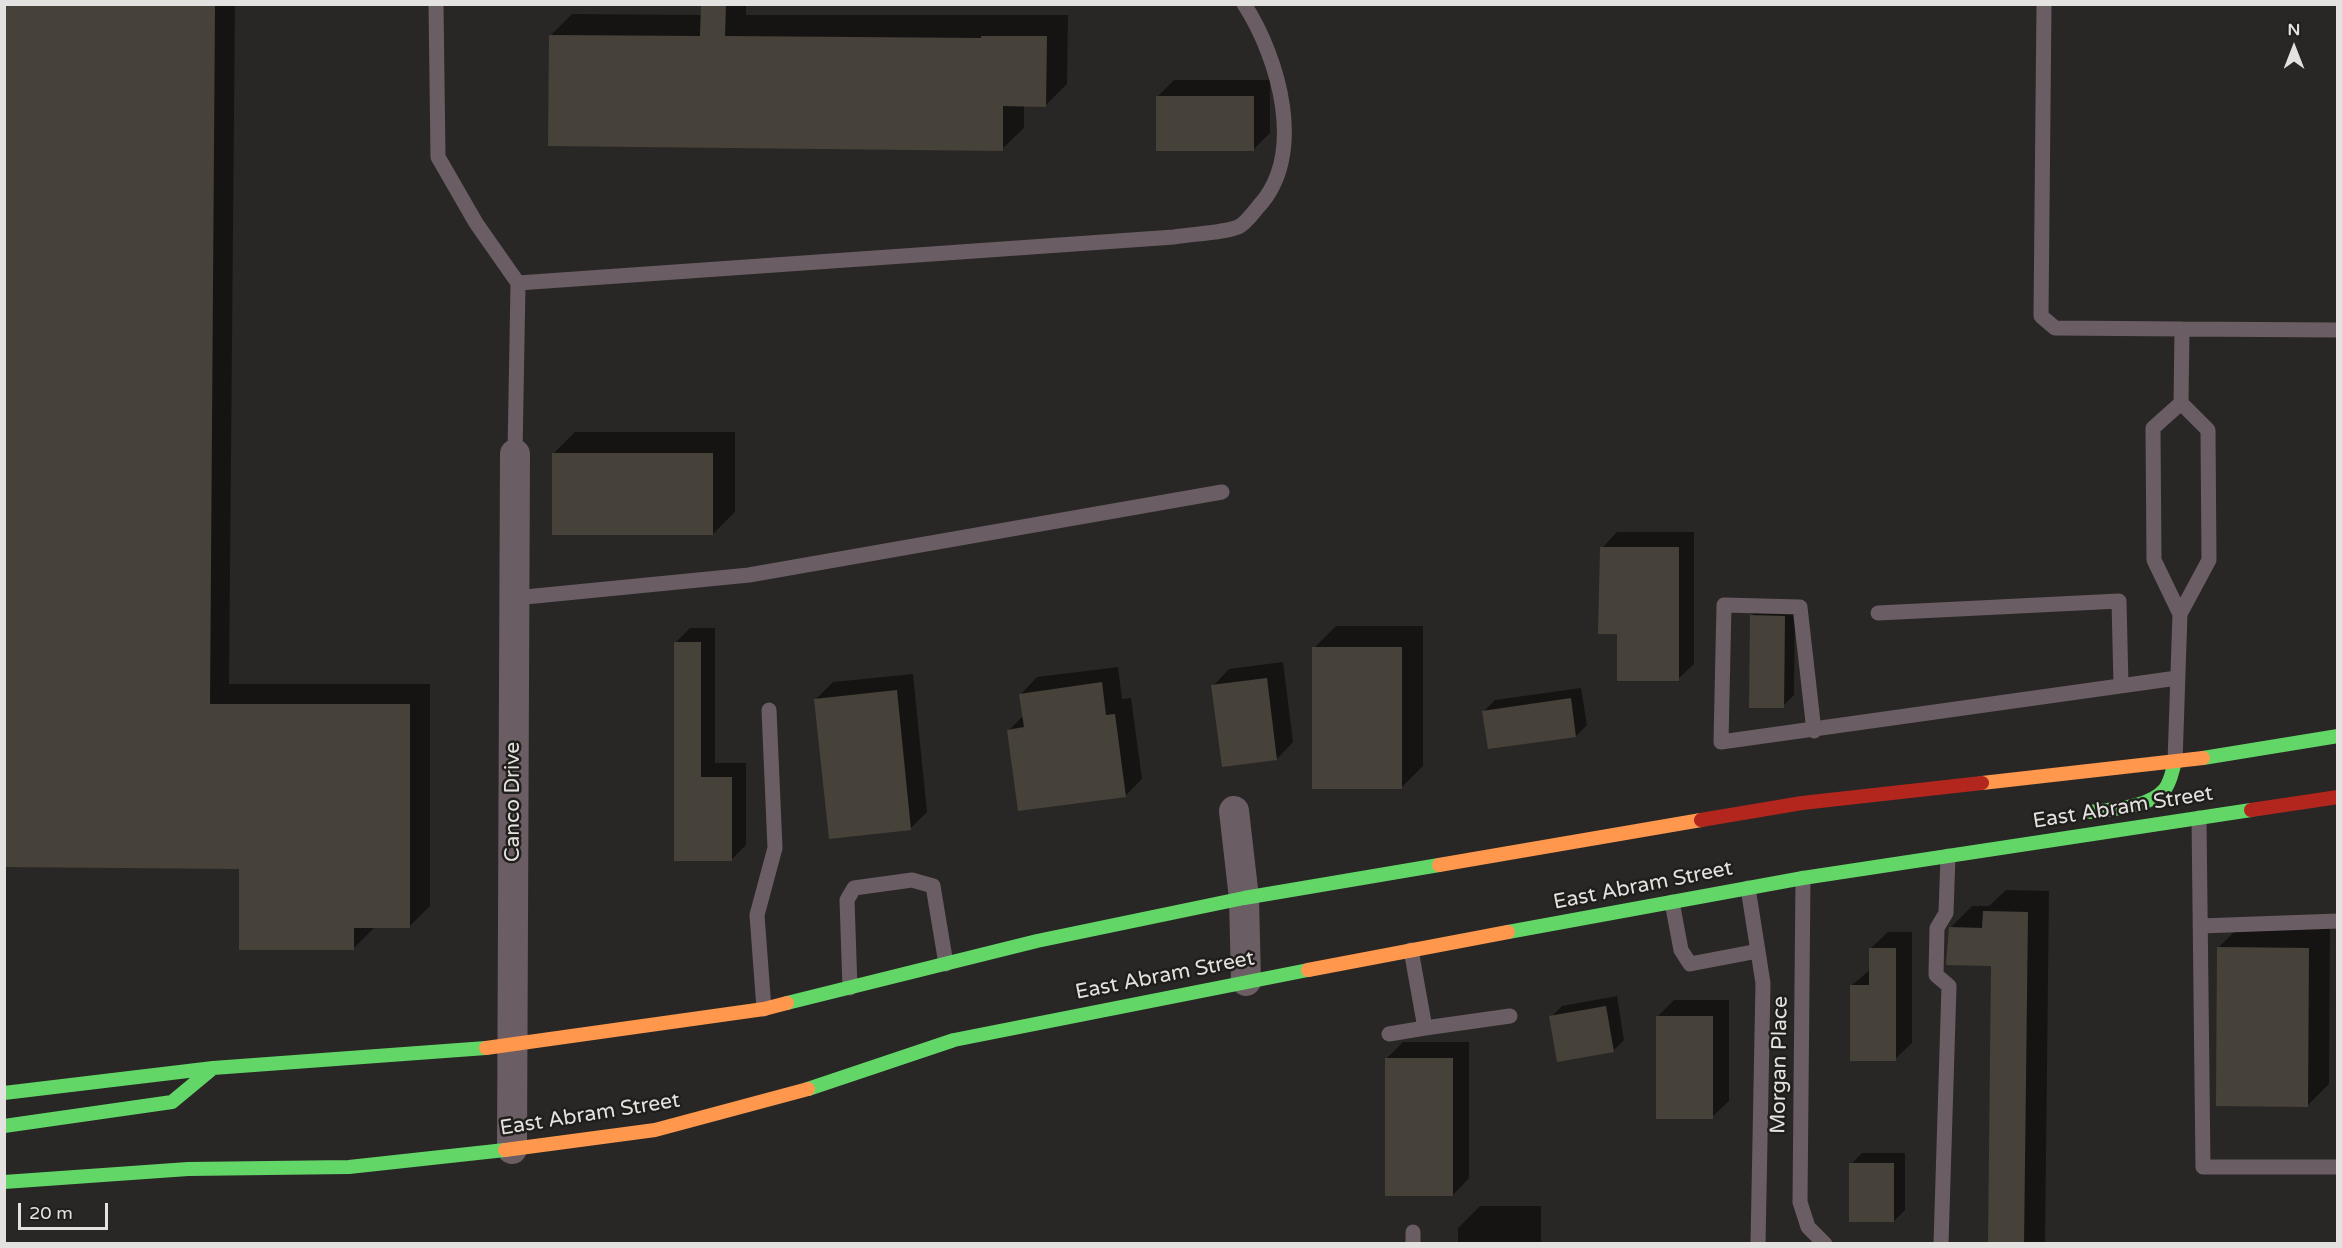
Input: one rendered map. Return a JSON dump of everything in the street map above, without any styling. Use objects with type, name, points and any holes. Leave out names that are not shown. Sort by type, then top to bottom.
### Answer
[{"type":"main road","name":"East Abram Street","points":[[4,1093],[213,1068],[512,1046],[764,1009],[1144,918],[1244,898],[1802,803],[2175,762],[2337,736]]},
{"type":"main road","points":[[2077,814],[2129,806],[2160,794],[2169,782],[2175,762]]},
{"type":"main road","name":"East Abram Street","points":[[4,1182],[188,1170],[349,1167],[655,1130],[816,1087],[954,1040],[1246,981],[1803,878],[2337,797]]},
{"type":"main road","points":[[1848,871],[1887,851]]},
{"type":"main road","points":[[4,1126],[172,1102],[213,1068]]},
{"type":"street","name":"Canco Drive","points":[[512,1149],[515,454]]},
{"type":"street","points":[[1234,811],[1244,898],[1246,981]]},
{"type":"lane","points":[[436,4],[438,157],[476,222],[518,283],[515,454]]},
{"type":"lane","points":[[518,283],[1174,237],[1240,226],[1268,197],[1282,164],[1284,120],[1274,65],[1244,4]]},
{"type":"lane","points":[[2044,4],[2041,316],[2055,328],[2337,330]]},
{"type":"lane","points":[[2175,762],[2180,614],[2209,560],[2208,430],[2181,403],[2182,329]]},
{"type":"lane","points":[[2180,614],[2154,560],[2153,428],[2181,403]]},
{"type":"lane","points":[[514,598],[749,575],[1222,492]]},
{"type":"lane","points":[[1878,613],[2119,601],[2121,687]]},
{"type":"lane","points":[[1814,730],[1800,607],[1724,605],[1721,742],[1814,730],[2121,687],[2177,678]]},
{"type":"lane","points":[[764,1009],[757,915],[775,848],[769,710]]},
{"type":"lane","points":[[2199,818],[2203,1167],[2337,1167]]},
{"type":"lane","points":[[1941,1244],[1949,986],[1936,975],[1937,928],[1946,913],[1948,856]]},
{"type":"lane","name":"Morgan Place","points":[[1803,878],[1800,1202],[1808,1227],[1824,1244]]},
{"type":"lane","points":[[850,988],[847,900],[854,888],[912,880],[933,886],[946,964]]},
{"type":"lane","points":[[1748,888],[1763,983],[1758,1244]]},
{"type":"lane","points":[[1672,902],[1681,950],[1690,964],[1758,951]]},
{"type":"lane","points":[[2200,926],[2337,921]]},
{"type":"lane","points":[[1411,950],[1425,1028]]},
{"type":"lane","points":[[1389,1034],[1510,1016]]},
{"type":"building","points":[[4,4],[215,4],[210,704],[410,704],[410,928],[354,928],[354,950],[239,950],[239,869],[4,867]]},
{"type":"building","points":[[701,4],[726,4],[725,36],[981,38],[981,36],[1047,36],[1046,107],[1003,106],[1003,151],[548,146],[549,35],[700,36]]},
{"type":"building","points":[[1156,96],[1254,96],[1254,151],[1156,151]]},
{"type":"building","points":[[552,453],[713,453],[713,535],[552,535]]},
{"type":"building","points":[[1600,547],[1679,547],[1679,681],[1617,681],[1617,634],[1598,634]]},
{"type":"building","points":[[1750,615],[1785,616],[1784,708],[1749,708]]},
{"type":"building","points":[[674,642],[701,642],[701,777],[732,777],[732,861],[674,861]]},
{"type":"building","points":[[1312,647],[1402,647],[1402,789],[1312,789]]},
{"type":"building","points":[[1267,678],[1277,760],[1222,767],[1211,685]]},
{"type":"building","points":[[1102,682],[1106,715],[1115,714],[1126,797],[1018,811],[1007,730],[1024,727],[1019,694]]},
{"type":"building","points":[[897,690],[911,830],[829,839],[814,699]]},
{"type":"building","points":[[1571,698],[1576,737],[1488,749],[1482,711]]},
{"type":"building","points":[[1983,911],[2028,912],[2024,1244],[1988,1244],[1991,966],[1946,965],[1949,927],[1982,928]]},
{"type":"building","points":[[2217,947],[2309,948],[2308,1107],[2216,1106]]},
{"type":"building","points":[[1869,948],[1896,948],[1896,1061],[1850,1061],[1850,985],[1869,985]]},
{"type":"building","points":[[1606,1006],[1614,1052],[1557,1062],[1549,1016]]},
{"type":"building","points":[[1656,1016],[1713,1016],[1713,1119],[1656,1119]]},
{"type":"building","points":[[1385,1058],[1453,1058],[1453,1196],[1385,1196]]},
{"type":"building","points":[[1849,1163],[1894,1163],[1894,1222],[1849,1222]]},
{"type":"traffic: fast","points":[[2203,758],[2338,736]]},
{"type":"traffic: fast","points":[[2090,812],[2130,807],[2150,800],[2165,789],[2169,783],[2175,762]]},
{"type":"traffic: fast","points":[[1508,932],[1803,878],[2251,810]]},
{"type":"traffic: fast","points":[[787,1003],[1037,941],[1244,898],[1439,865]]},
{"type":"traffic: fast","points":[[808,1089],[954,1040],[1308,970]]},
{"type":"traffic: fast","points":[[4,1093],[213,1068],[486,1048]]},
{"type":"traffic: fast","points":[[4,1126],[172,1102],[213,1068]]},
{"type":"traffic: fast","points":[[4,1182],[188,1169],[349,1167],[505,1150]]},
{"type":"traffic: slow","points":[[1982,783],[2203,758]]},
{"type":"traffic: slow","points":[[1439,865],[1701,820]]},
{"type":"traffic: slow","points":[[1308,970],[1508,932]]},
{"type":"traffic: slow","points":[[486,1048],[764,1009],[787,1003]]},
{"type":"traffic: slow","points":[[505,1150],[655,1130],[808,1089]]},
{"type":"traffic: jam","points":[[1701,820],[1802,803],[1982,783]]},
{"type":"traffic: jam","points":[[2251,810],[2338,797]]}]
